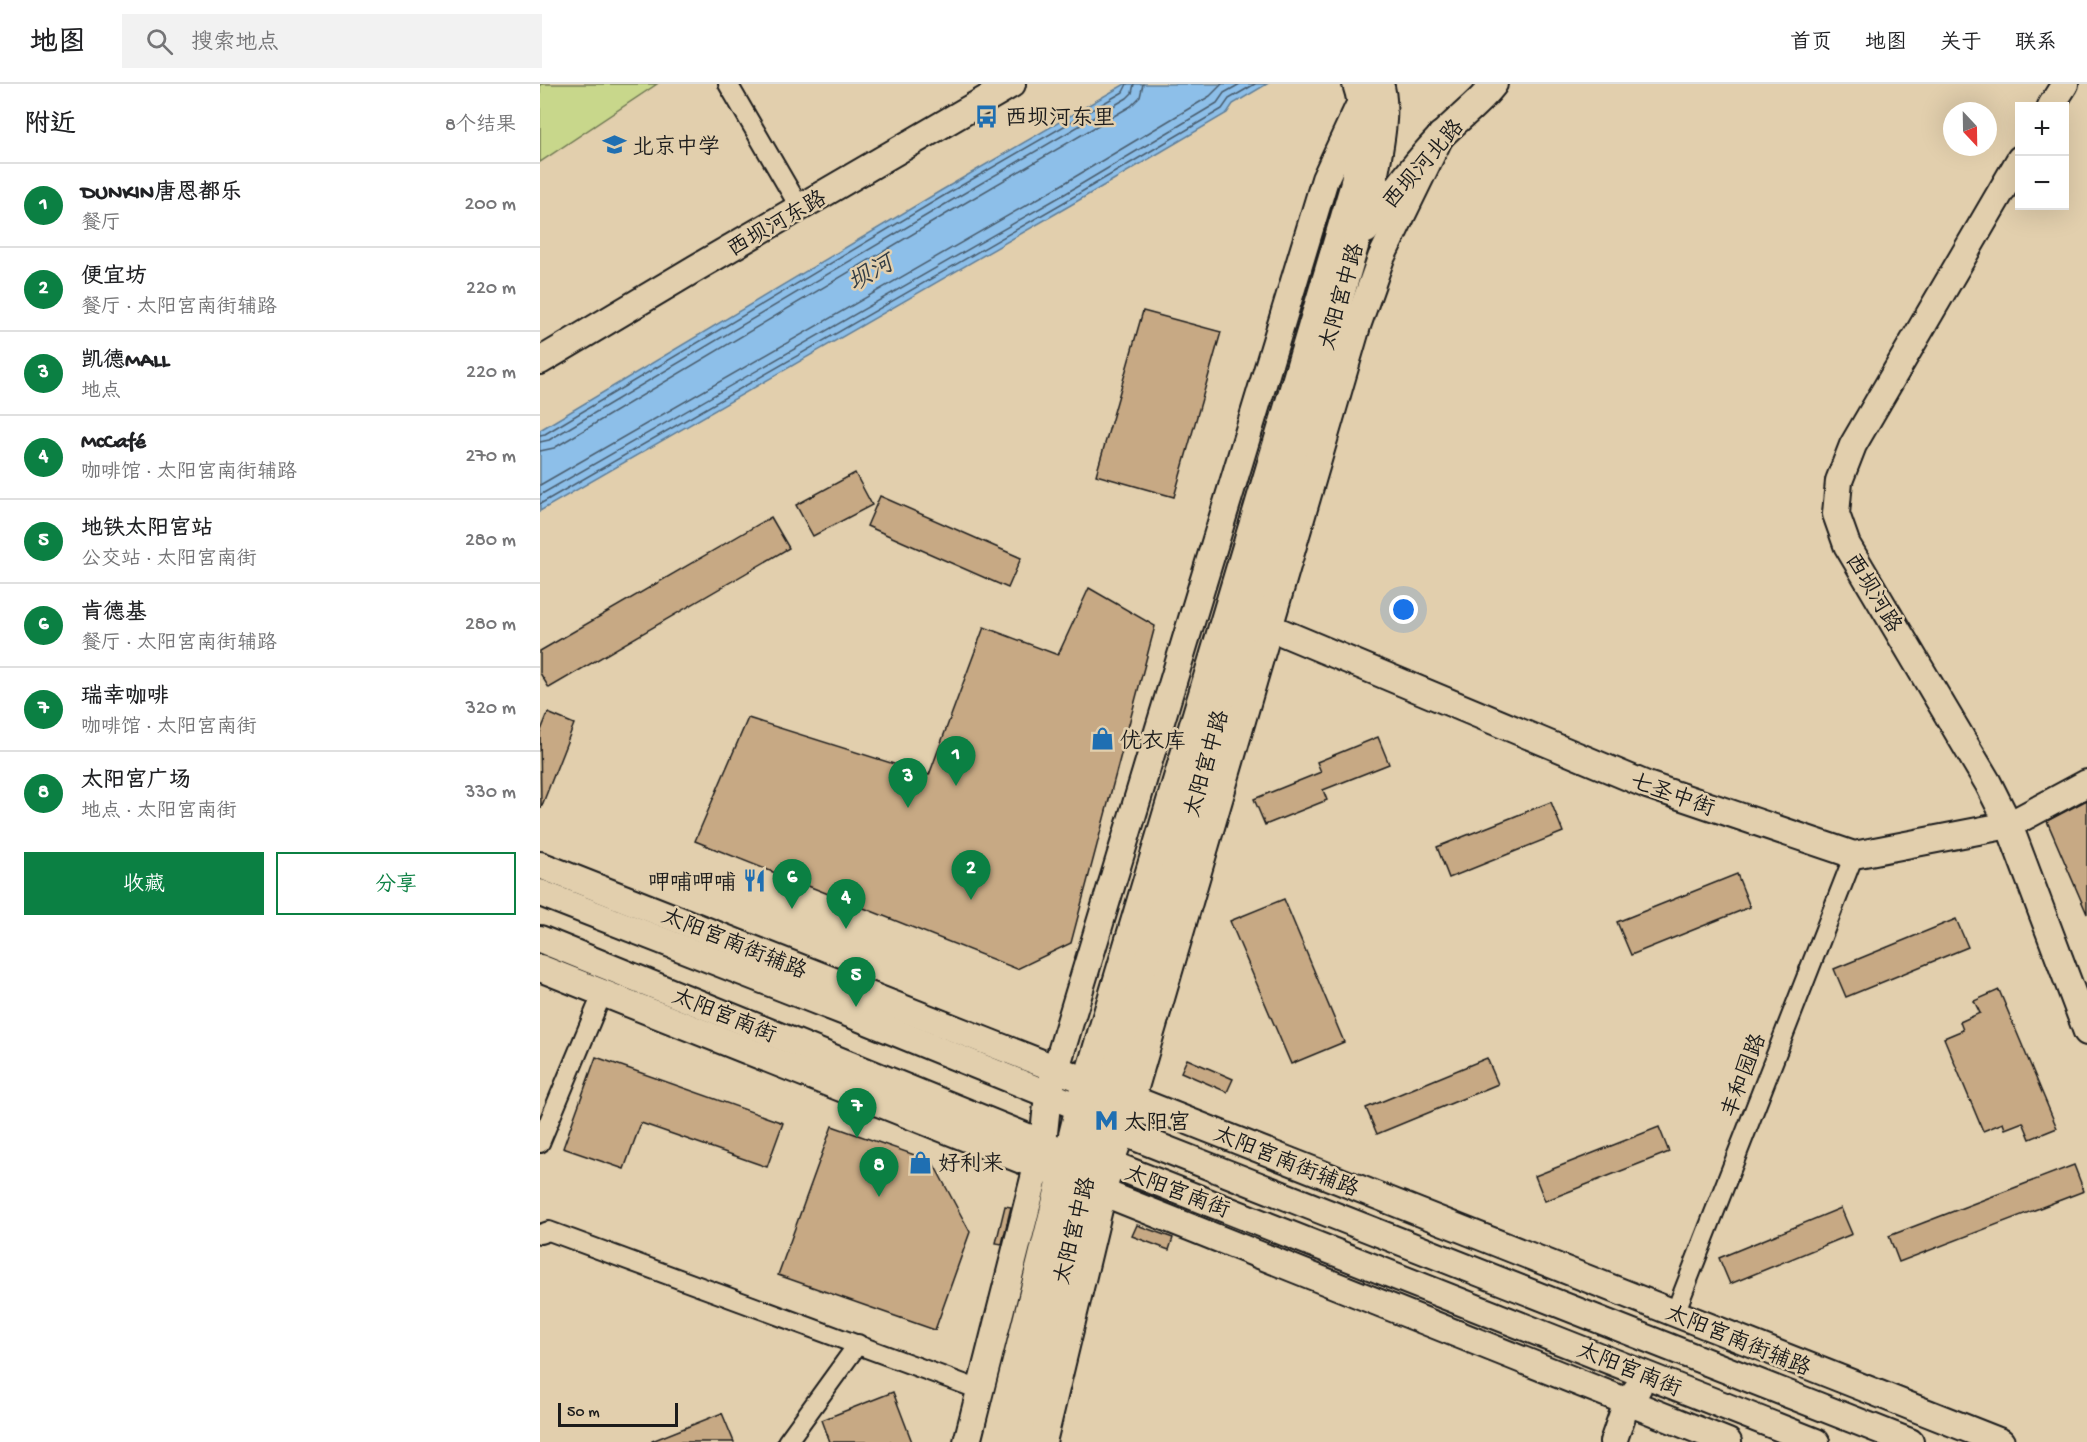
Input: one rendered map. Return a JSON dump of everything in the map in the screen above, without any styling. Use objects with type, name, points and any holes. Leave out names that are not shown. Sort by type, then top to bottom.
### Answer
[{"type":"street","points":[[728,84],[800,208]]},
{"type":"street","name":"西坝河东路","points":[[540,361],[1012,84]]},
{"type":"street","name":"西坝河北路","points":[[1355,245],[1410,170],[1442,135],[1484,97],[1494,84]]},
{"type":"street","points":[[2054,102],[2065,84]]},
{"type":"street","points":[[967,1442],[1040,1155],[1048,1095],[1325,179],[1366,89]]},
{"type":"street","name":"太阳宫中路","points":[[996,1442],[1086,1171],[1111,1128],[1110,1090],[1168,807],[1353,187],[1363,134],[1366,89],[1382,91],[1382,129],[1373,184],[1110,1090]]},
{"type":"street","name":"太阳宫中路","points":[[1043,1442],[1086,1171],[1079,1107],[1110,1090],[1269,627],[1357,326],[1381,258],[1442,135]]},
{"type":"street","name":"西坝河路","points":[[2015,166],[1853,445],[1839,481],[1836,514],[1847,545],[1988,783],[2009,825],[2087,1032]]},
{"type":"street","points":[[1209,561],[1218,640]]},
{"type":"street","points":[[1232,668],[1285,573]]},
{"type":"street","name":"七圣中街","points":[[1269,627],[1647,785],[1854,855],[2009,825],[2087,783]]},
{"type":"street","points":[[1138,798],[1168,807]]},
{"type":"street","name":"丰和园路","points":[[1675,1313],[1854,855]]},
{"type":"street","name":"太阳宫南街辅路","points":[[540,865],[2001,1442]]},
{"type":"street","name":"太阳宫南街","points":[[540,893],[855,1016],[1079,1107],[1111,1128],[1910,1442]]},
{"type":"street","name":"太阳宫南街","points":[[540,939],[1040,1155]]},
{"type":"street","name":"太阳宫南街","points":[[540,968],[1040,1155],[1647,1375],[1816,1442]]},
{"type":"street","points":[[540,1143],[603,992]]},
{"type":"street","name":"太阳宫中路","points":[[1021,1442],[1086,1171]]},
{"type":"street","name":"太阳宫南街","points":[[1086,1171],[1627,1402],[1728,1442]]},
{"type":"street","points":[[1458,1228],[1581,1313]]},
{"type":"street","points":[[540,1234],[549,1231],[980,1390]]},
{"type":"street","points":[[787,1442],[858,1344]]},
{"type":"street","points":[[1613,1442],[1627,1402],[1647,1375]]},
{"type":"green space","points":[[540,84],[657,84],[540,162]]},
{"type":"water","name":"坝河","points":[[1125,84],[1267,84],[1233,104],[1227,113],[1069,206],[540,511],[540,430],[942,190]]},
{"type":"building","points":[[1143,311],[1221,332],[1174,497],[1096,475]]},
{"type":"building","points":[[855,473],[872,505],[813,536],[796,505]]},
{"type":"building","points":[[880,496],[1021,558],[1008,588],[867,526]]},
{"type":"building","points":[[771,517],[789,548],[549,688],[540,673],[540,651]]},
{"type":"building","points":[[1089,588],[1155,626],[1071,943],[1017,969],[695,841],[748,718],[929,775],[984,627],[1058,655]]},
{"type":"building","points":[[548,713],[574,724],[541,808],[540,733]]},
{"type":"building","points":[[1378,737],[1389,764],[1323,790],[1327,800],[1265,825],[1254,799],[1321,772],[1317,762]]},
{"type":"building","points":[[2087,800],[2087,914],[2047,821]]},
{"type":"building","points":[[1551,802],[1563,832],[1449,878],[1437,847]]},
{"type":"building","points":[[1737,874],[1750,907],[1631,955],[1617,922]]},
{"type":"building","points":[[1284,899],[1344,1042],[1291,1064],[1230,921]]},
{"type":"building","points":[[1956,919],[1968,947],[1846,997],[1834,969]]},
{"type":"building","points":[[1999,990],[2057,1128],[2030,1139],[2023,1122],[2005,1129],[2003,1123],[1983,1131],[1944,1038],[1963,1030],[1960,1022],[1980,1013],[1974,1001]]},
{"type":"building","points":[[596,1057],[783,1123],[767,1167],[641,1123],[624,1169],[563,1148]]},
{"type":"building","points":[[1487,1058],[1498,1084],[1377,1134],[1366,1108]]},
{"type":"building","points":[[1187,1059],[1233,1079],[1227,1092],[1181,1072]]},
{"type":"building","points":[[832,1126],[932,1161],[970,1232],[935,1330],[778,1275]]},
{"type":"building","points":[[1659,1127],[1669,1152],[1545,1201],[1535,1176]]},
{"type":"building","points":[[2074,1165],[2084,1191],[1899,1262],[1889,1236]]},
{"type":"building","points":[[1005,1206],[1011,1207],[1002,1244],[996,1243]]},
{"type":"building","points":[[1841,1208],[1852,1234],[1730,1284],[1719,1258]]},
{"type":"building","points":[[1137,1225],[1173,1238],[1169,1250],[1132,1236]]},
{"type":"building","points":[[893,1392],[912,1442],[830,1442],[822,1420]]},
{"type":"building","points":[[722,1413],[734,1442],[652,1442],[652,1441]]},
{"type":"place","name":"西坝河东里","points":[[987,116]]},
{"type":"place","name":"北京中学","points":[[614,145]]},
{"type":"place","name":"优衣库","points":[[1102,739]]},
{"type":"place","name":"DUNKIN唐恩都乐","points":[[956,786]]},
{"type":"place","name":"凯德MALL","points":[[908,808]]},
{"type":"place","name":"呷哺呷哺","points":[[754,881]]},
{"type":"place","name":"便宜坊","points":[[971,900]]},
{"type":"place","name":"肯德基","points":[[792,909]]},
{"type":"place","name":"McCafé","points":[[846,929]]},
{"type":"place","name":"地铁太阳宫站","points":[[856,1007]]},
{"type":"place","name":"太阳宫","points":[[1106,1121]]},
{"type":"place","name":"瑞幸咖啡","points":[[857,1138]]},
{"type":"place","name":"好利来","points":[[920,1162]]},
{"type":"place","name":"太阳宫广场","points":[[879,1197]]}]
